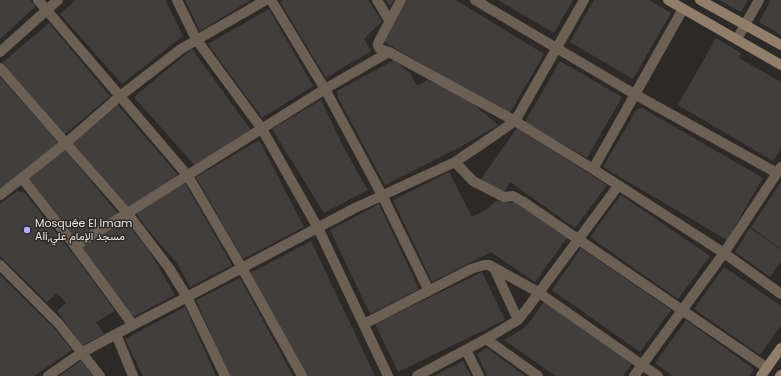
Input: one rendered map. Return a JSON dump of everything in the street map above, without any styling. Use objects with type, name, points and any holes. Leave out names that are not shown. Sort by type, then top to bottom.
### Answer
[{"type":"main road","points":[[668,0],[781,65]]},
{"type":"main road","points":[[700,0],[781,45]]},
{"type":"main road","points":[[764,372],[781,348]]},
{"type":"street","points":[[38,0],[188,176],[242,268],[302,376]]},
{"type":"street","points":[[0,52],[46,9],[58,0]]},
{"type":"street","points":[[178,0],[196,39],[262,129],[318,228],[388,376]]},
{"type":"street","points":[[0,194],[66,143],[120,96],[181,49],[266,0]]},
{"type":"street","points":[[271,0],[325,89],[382,195],[429,291]]},
{"type":"street","points":[[377,0],[390,20]]},
{"type":"street","points":[[401,0],[378,43],[380,49],[389,52],[515,121],[724,253],[781,294]]},
{"type":"street","points":[[475,0],[636,95],[779,170],[724,253],[634,376]]},
{"type":"street","points":[[48,376],[81,353],[132,325],[382,195],[455,162],[515,121],[584,0]]},
{"type":"street","points":[[737,39],[759,0]]},
{"type":"street","points":[[593,169],[683,9]]},
{"type":"street","points":[[74,246],[128,214],[325,89],[389,52]]},
{"type":"street","points":[[0,68],[128,214],[169,268],[187,297],[225,376]]},
{"type":"street","points":[[455,162],[479,184],[504,197],[513,196],[580,239],[682,310],[764,372]]},
{"type":"street","points":[[22,178],[132,325]]},
{"type":"street","points":[[417,376],[518,320],[580,239],[618,186]]},
{"type":"street","points":[[0,265],[59,324],[100,376]]},
{"type":"street","points":[[364,324],[480,266],[489,265],[538,292],[658,376]]},
{"type":"street","points":[[494,268],[518,320]]},
{"type":"street","points":[[116,334],[132,376]]},
{"type":"street","points":[[486,339],[538,376]]},
{"type":"street","points":[[466,350],[479,376]]},
{"type":"building","points":[[0,0],[30,0],[36,6],[0,39]]},
{"type":"building","points":[[76,0],[165,0],[183,36],[122,84],[60,14]]},
{"type":"building","points":[[185,0],[251,0],[200,31]]},
{"type":"building","points":[[284,0],[368,0],[382,21],[364,39],[371,51],[326,78],[280,2]]},
{"type":"building","points":[[386,0],[394,0],[390,6]]},
{"type":"building","points":[[407,0],[456,0],[544,54],[509,114],[384,42]]},
{"type":"building","points":[[498,0],[573,0],[554,33]]},
{"type":"building","points":[[594,0],[649,0],[671,13],[633,79],[570,42]]},
{"type":"building","points":[[719,0],[748,0],[741,12]]},
{"type":"building","points":[[771,0],[781,0],[781,35],[759,22]]},
{"type":"building","points":[[269,9],[313,86],[262,118],[208,44]]},
{"type":"building","points":[[49,23],[110,96],[64,135],[2,63]]},
{"type":"building","points":[[716,38],[741,53],[739,58],[781,82],[781,148],[773,161],[678,105]]},
{"type":"building","points":[[192,49],[251,130],[196,167],[134,97]]},
{"type":"building","points":[[394,60],[410,73],[417,86],[428,80],[465,97],[498,125],[462,146],[385,185],[338,98],[337,91]]},
{"type":"building","points":[[560,61],[622,97],[587,158],[525,122]]},
{"type":"building","points":[[0,77],[59,143],[1,188],[0,187]]},
{"type":"building","points":[[321,100],[345,150],[368,190],[324,213],[272,129]]},
{"type":"building","points":[[118,105],[179,176],[129,208],[72,144]]},
{"type":"building","points":[[642,108],[763,178],[727,240],[603,167],[637,109]]},
{"type":"building","points":[[517,128],[607,185],[575,228],[510,182],[503,194],[481,179]]},
{"type":"building","points":[[259,140],[304,227],[243,259],[196,177]]},
{"type":"building","points":[[65,150],[119,215],[77,241],[29,179]]},
{"type":"building","points":[[449,172],[472,217],[487,209],[496,201],[516,203],[567,238],[535,282],[491,252],[432,282],[393,200]]},
{"type":"building","points":[[781,182],[781,249],[751,227]]},
{"type":"building","points":[[185,183],[232,265],[190,287],[177,263],[145,226],[136,213]]},
{"type":"building","points":[[17,191],[25,193],[77,259],[115,311],[96,322],[104,334],[82,346],[57,311],[66,303],[57,293],[47,302],[0,256],[0,204]]},
{"type":"building","points":[[621,195],[710,256],[678,299],[590,237]]},
{"type":"building","points":[[379,204],[419,289],[370,314],[330,230]]},
{"type":"building","points":[[124,220],[148,249],[175,295],[133,317],[81,246]]},
{"type":"building","points":[[750,228],[781,250],[781,261],[770,277],[735,252]]},
{"type":"building","points":[[311,241],[375,376],[307,376],[250,273]]},
{"type":"building","points":[[581,248],[671,310],[640,352],[552,290]]},
{"type":"building","points":[[724,267],[781,306],[781,325],[760,355],[694,309]]},
{"type":"building","points":[[482,272],[505,320],[398,372],[375,324]]},
{"type":"building","points":[[0,275],[54,328],[72,350],[34,376],[0,376]]},
{"type":"building","points":[[240,278],[293,376],[229,376],[196,300]]},
{"type":"building","points":[[544,302],[632,364],[623,376],[556,376],[504,340],[523,329]]},
{"type":"building","points":[[185,307],[216,376],[143,376],[125,339]]},
{"type":"building","points":[[686,320],[754,369],[749,376],[673,376],[655,363]]},
{"type":"building","points":[[487,348],[525,376],[487,376],[477,354]]},
{"type":"building","points":[[81,361],[93,376],[59,376]]},
{"type":"building","points":[[463,361],[471,376],[434,376],[449,368]]},
{"type":"place","name":"Mosquée El Imam Ali,مسجد الإمام علي","points":[[27,230]]}]
